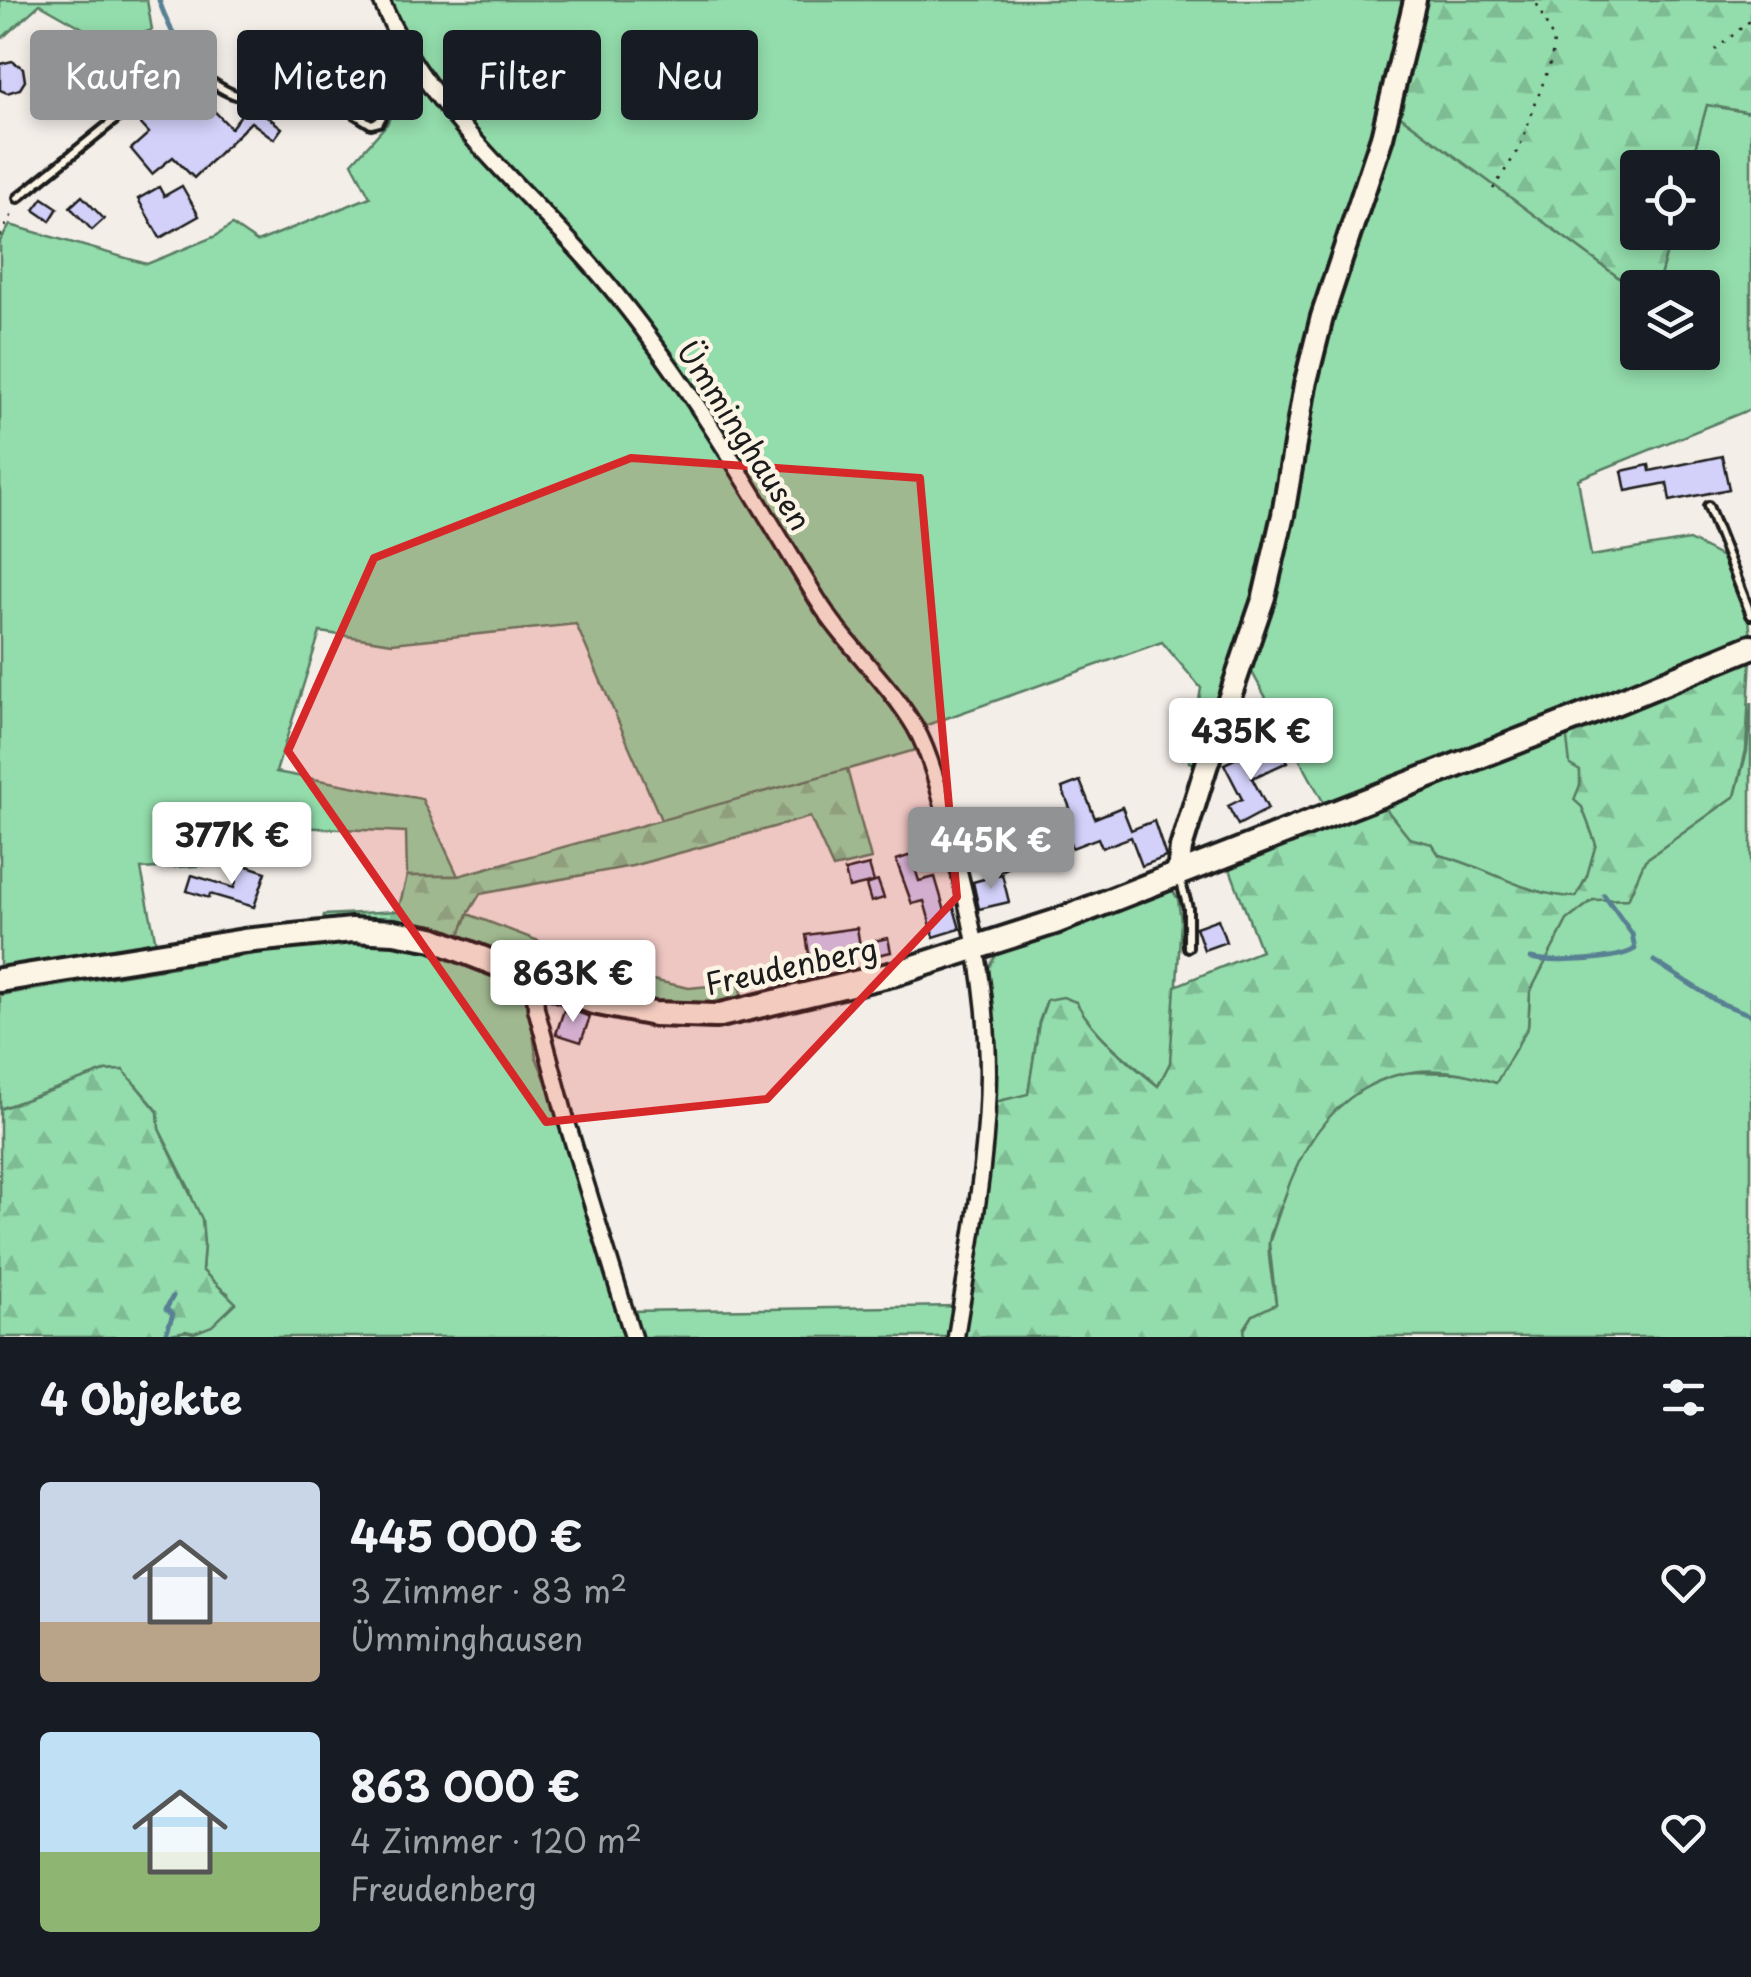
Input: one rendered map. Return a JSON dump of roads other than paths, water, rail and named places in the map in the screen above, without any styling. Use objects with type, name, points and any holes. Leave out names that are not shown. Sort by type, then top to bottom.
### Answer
[{"type":"main road","points":[[1178,873],[1181,848],[1276,553],[1322,317],[1382,137],[1415,0]]},
{"type":"main road","name":"Freudenberg","points":[[0,980],[244,941],[352,930],[394,932],[433,939],[592,1002],[671,1016],[716,1016],[819,994],[978,948],[1751,647]]},
{"type":"street","name":"Ümminghausen","points":[[381,0],[395,30]]},
{"type":"street","name":"Ümminghausen","points":[[423,77],[621,300],[712,428],[828,616],[914,725],[944,810],[978,948],[988,1042],[976,1203],[956,1337]]},
{"type":"street","points":[[534,977],[536,1008],[560,1098],[634,1337]]},
{"type":"lane","points":[[18,198],[180,68],[200,74],[237,96]]},
{"type":"lane","points":[[1708,506],[1751,615]]},
{"type":"lane","points":[[1178,873],[1188,908],[1188,947]]},
{"type":"waterway","points":[[159,0],[171,30]]},
{"type":"waterway","points":[[1531,958],[1584,960],[1635,949],[1632,934],[1604,895]]},
{"type":"waterway","points":[[1654,961],[1718,1002],[1751,1015]]},
{"type":"waterway","points":[[165,1337],[173,1314],[166,1309],[173,1296]]}]
